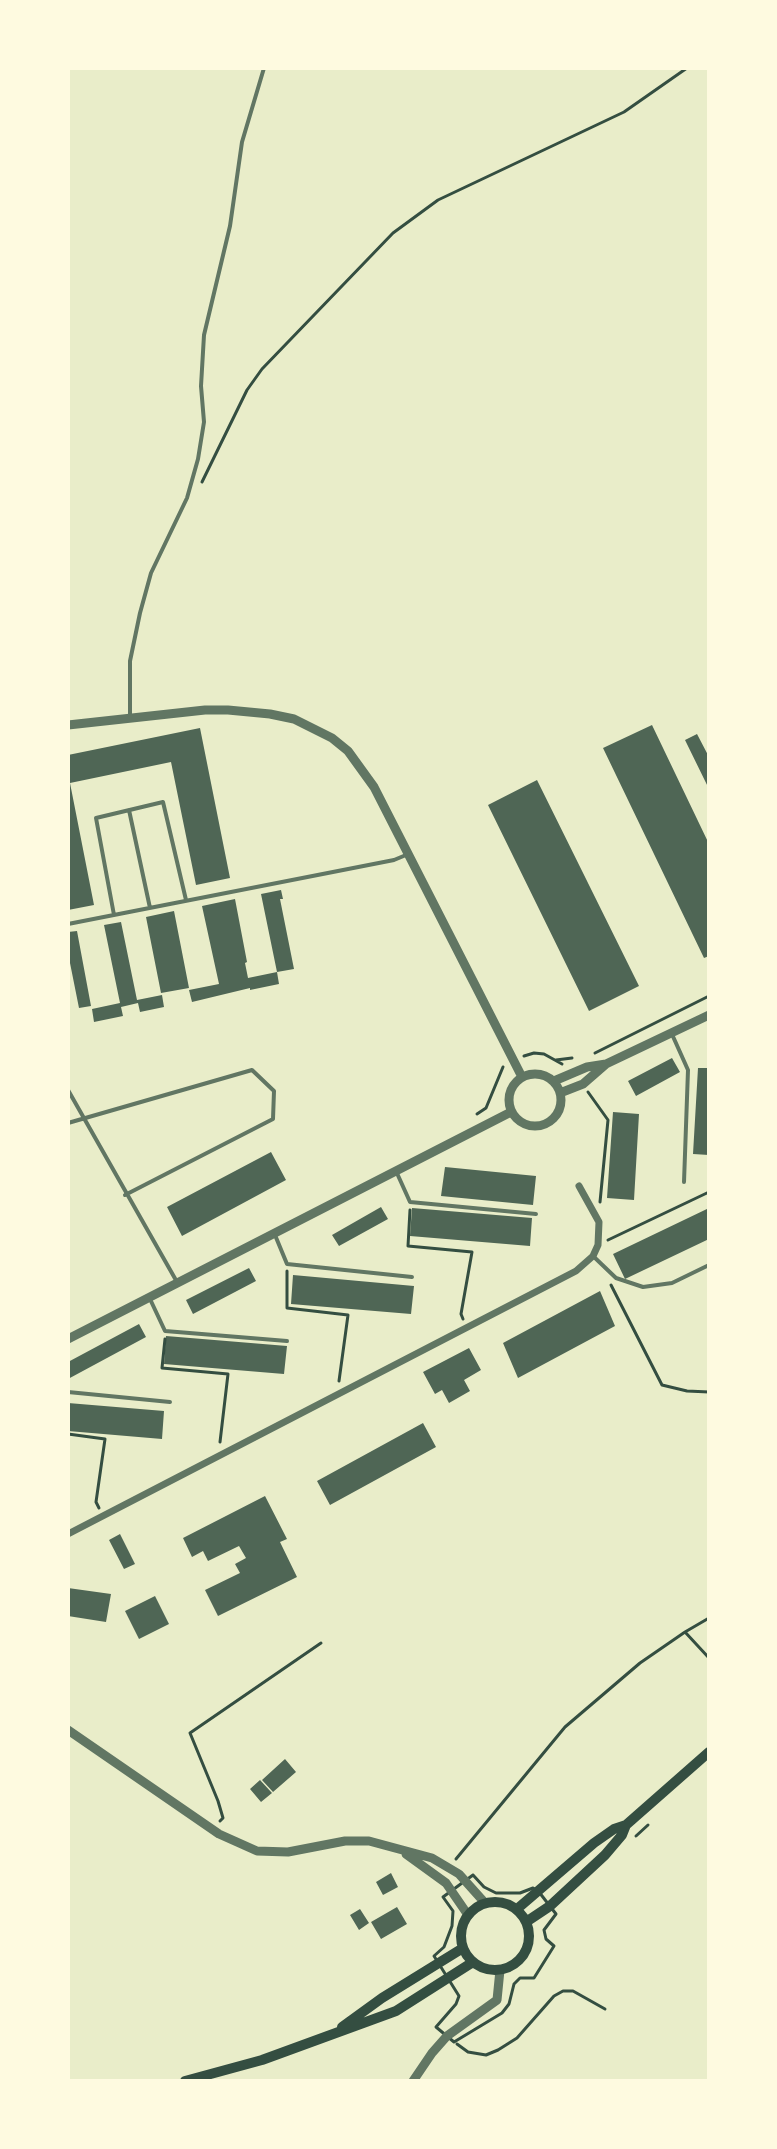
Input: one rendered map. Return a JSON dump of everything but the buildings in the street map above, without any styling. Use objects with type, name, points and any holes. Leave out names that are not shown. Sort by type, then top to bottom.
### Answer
[{"type":"main road","points":[[517,1909],[594,1843],[626,1825],[709,1752]]},
{"type":"main road","points":[[526,1922],[550,1906],[605,1855],[622,1835],[626,1825]]},
{"type":"main road","points":[[502,1902],[517,1909],[526,1922],[529,1940],[527,1949],[516,1963],[500,1970],[486,1969],[473,1962],[463,1948],[461,1931],[468,1915],[485,1903],[502,1902]]},
{"type":"main road","points":[[330,2036],[382,1998],[463,1948]]},
{"type":"main road","points":[[185,2081],[262,2060],[396,2011],[473,1962]]},
{"type":"street","points":[[68,725],[228,710],[270,714],[316,729],[348,751],[362,768],[410,853],[522,1077]]},
{"type":"street","points":[[554,1081],[606,1064],[709,1015]]},
{"type":"street","points":[[560,1093],[583,1084],[606,1064]]},
{"type":"street","points":[[539,1074],[554,1081],[561,1100],[557,1115],[544,1125],[529,1126],[516,1118],[511,1112],[509,1095],[513,1084],[522,1077],[539,1074]]},
{"type":"street","points":[[68,1339],[511,1112]]},
{"type":"street","points":[[68,1534],[576,1271],[593,1256],[598,1245],[599,1222],[579,1186]]},
{"type":"street","points":[[68,1730],[213,1830],[257,1851],[288,1852],[345,1841],[369,1841],[432,1858],[465,1881],[485,1903]]},
{"type":"street","points":[[404,1852],[446,1883],[468,1915]]},
{"type":"street","points":[[413,2081],[450,2039],[497,2000],[500,1970]]},
{"type":"lane","points":[[130,718],[130,661],[140,613],[151,573],[187,498],[198,459],[204,422],[201,386],[204,335],[230,226],[242,142],[264,68]]},
{"type":"lane","points":[[114,915],[96,818],[163,802],[186,900]]},
{"type":"lane","points":[[129,810],[150,908]]},
{"type":"lane","points":[[68,924],[394,860],[410,853]]},
{"type":"lane","points":[[671,1032],[688,1070],[684,1182]]},
{"type":"lane","points":[[68,1123],[252,1070],[274,1091],[273,1119],[125,1195]]},
{"type":"lane","points":[[68,1090],[177,1282]]},
{"type":"lane","points":[[396,1171],[410,1202],[536,1214]]},
{"type":"lane","points":[[274,1233],[287,1264],[412,1277]]},
{"type":"lane","points":[[593,1256],[616,1278],[643,1287],[672,1283],[709,1265]]},
{"type":"lane","points":[[149,1296],[165,1331],[287,1341]]},
{"type":"lane","points":[[68,1392],[170,1402]]},
{"type":"path","points":[[187,498],[193,495],[208,475],[223,437],[247,390],[262,369],[393,233],[438,200],[624,112],[687,68]]},
{"type":"path","points":[[587,1057],[709,996]]},
{"type":"path","points":[[476,1115],[486,1108],[501,1068],[514,1060],[534,1053],[556,1060],[574,1072]]},
{"type":"path","points":[[556,1060],[571,1058]]},
{"type":"path","points":[[583,1084],[608,1120],[599,1222]]},
{"type":"path","points":[[598,1245],[709,1192]]},
{"type":"path","points":[[410,1202],[408,1246],[472,1252],[461,1314],[466,1328]]},
{"type":"path","points":[[287,1264],[287,1308],[348,1315],[338,1377],[343,1392]]},
{"type":"path","points":[[606,1270],[614,1294],[662,1385],[709,1392]]},
{"type":"path","points":[[165,1331],[162,1368],[228,1374],[219,1439],[225,1453]]},
{"type":"path","points":[[68,1434],[105,1439],[96,1502],[102,1516]]},
{"type":"path","points":[[448,1868],[565,1727],[640,1663],[709,1618]]},
{"type":"path","points":[[685,1632],[709,1658]]},
{"type":"path","points":[[213,1830],[223,1818],[190,1733],[321,1643]]},
{"type":"path","points":[[450,2039],[502,2013],[509,2004],[514,1984],[520,1978],[534,1978],[554,1946],[546,1939],[544,1930],[556,1914],[539,1892],[533,1888],[506,1894],[484,1887],[473,1875],[443,1897],[454,1918],[450,1937],[434,1956],[459,1996],[436,2027],[450,2039],[468,2052],[486,2055],[517,2038],[554,1996],[563,1991],[573,1991],[605,2009]]}]
